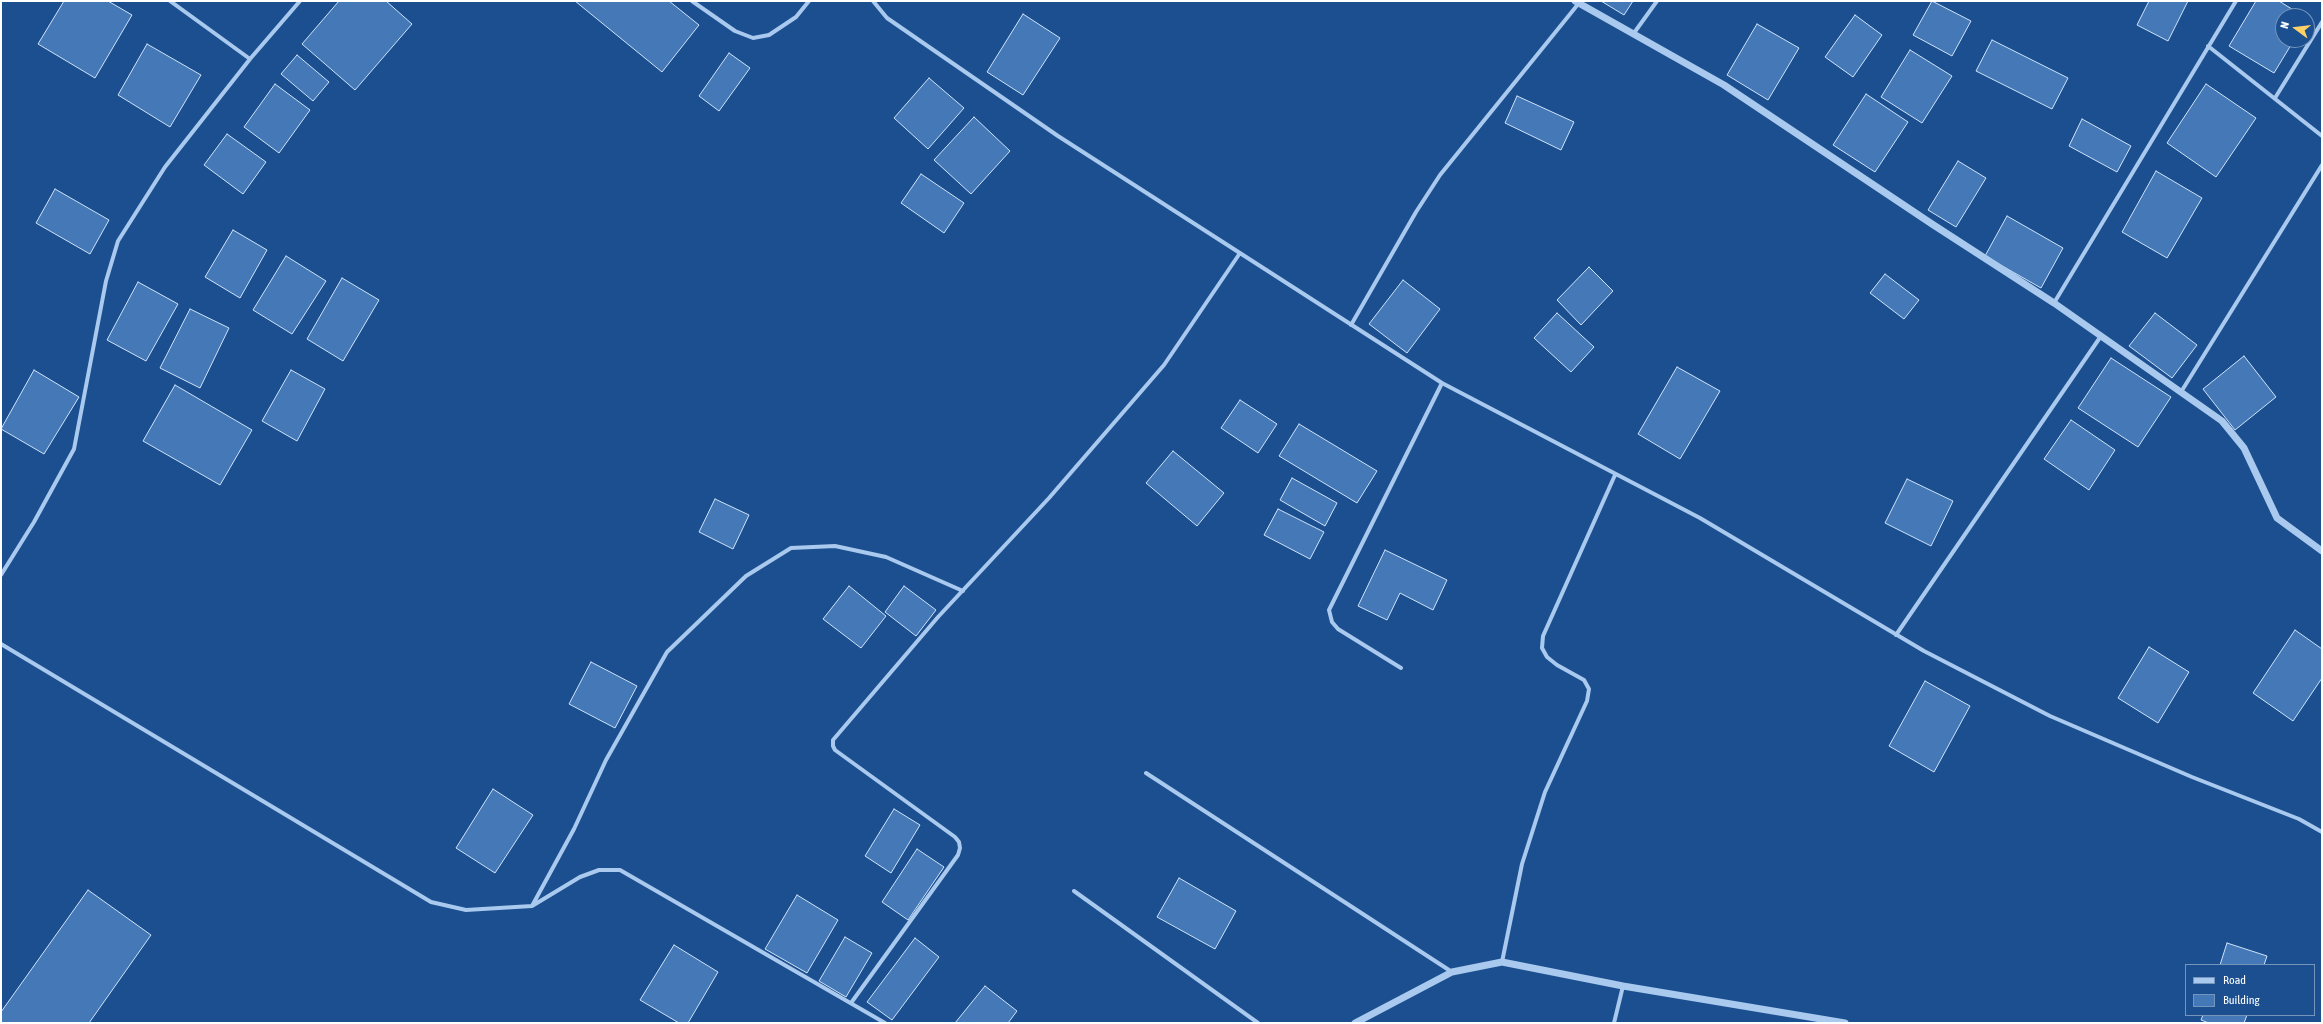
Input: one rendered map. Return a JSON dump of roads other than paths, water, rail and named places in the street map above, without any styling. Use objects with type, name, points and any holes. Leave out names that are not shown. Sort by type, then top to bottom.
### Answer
[{"type":"street","points":[[170,1],[250,59]]},
{"type":"street","points":[[1,575],[34,522],[74,449],[106,280],[118,241],[165,167],[250,59],[300,1]]},
{"type":"street","points":[[692,1],[735,31],[753,38],[769,35],[791,21],[809,1]]},
{"type":"street","points":[[873,1],[887,18],[1058,136],[1442,383],[1700,518],[1924,651],[2050,716],[2192,777],[2299,819],[2322,832]]},
{"type":"street","points":[[1634,34],[1657,1]]},
{"type":"street","points":[[2054,303],[2236,1]]},
{"type":"street","points":[[1351,325],[1416,212],[1440,175],[1577,2],[1724,85],[1932,224],[2054,303],[2222,421],[2244,448],[2277,518],[2322,551]]},
{"type":"street","points":[[2275,98],[2322,22]]},
{"type":"street","points":[[2208,46],[2322,136]]},
{"type":"street","points":[[2181,392],[2322,165]]},
{"type":"street","points":[[851,1003],[958,855],[960,848],[959,842],[955,836],[835,750],[832,746],[833,740],[962,591],[1049,498],[1164,365],[1240,253]]},
{"type":"street","points":[[1896,635],[2101,336]]},
{"type":"street","points":[[1401,668],[1338,629],[1332,622],[1328,610],[1442,383]]},
{"type":"street","points":[[1502,962],[1522,864],[1545,792],[1588,701],[1589,689],[1584,680],[1557,665],[1547,656],[1542,648],[1543,636],[1616,475]]},
{"type":"street","points":[[532,906],[574,829],[606,760],[667,652],[746,576],[791,548],[835,546],[886,556],[962,591]]},
{"type":"street","points":[[1,644],[431,902],[466,910],[532,906],[580,876],[599,870],[620,870],[885,1023]]},
{"type":"street","points":[[1146,773],[1452,972]]},
{"type":"street","points":[[1074,890],[1258,1023]]},
{"type":"street","points":[[1355,1023],[1452,972],[1502,962],[1623,986],[1845,1023]]},
{"type":"street","points":[[1614,1023],[1623,986]]}]
